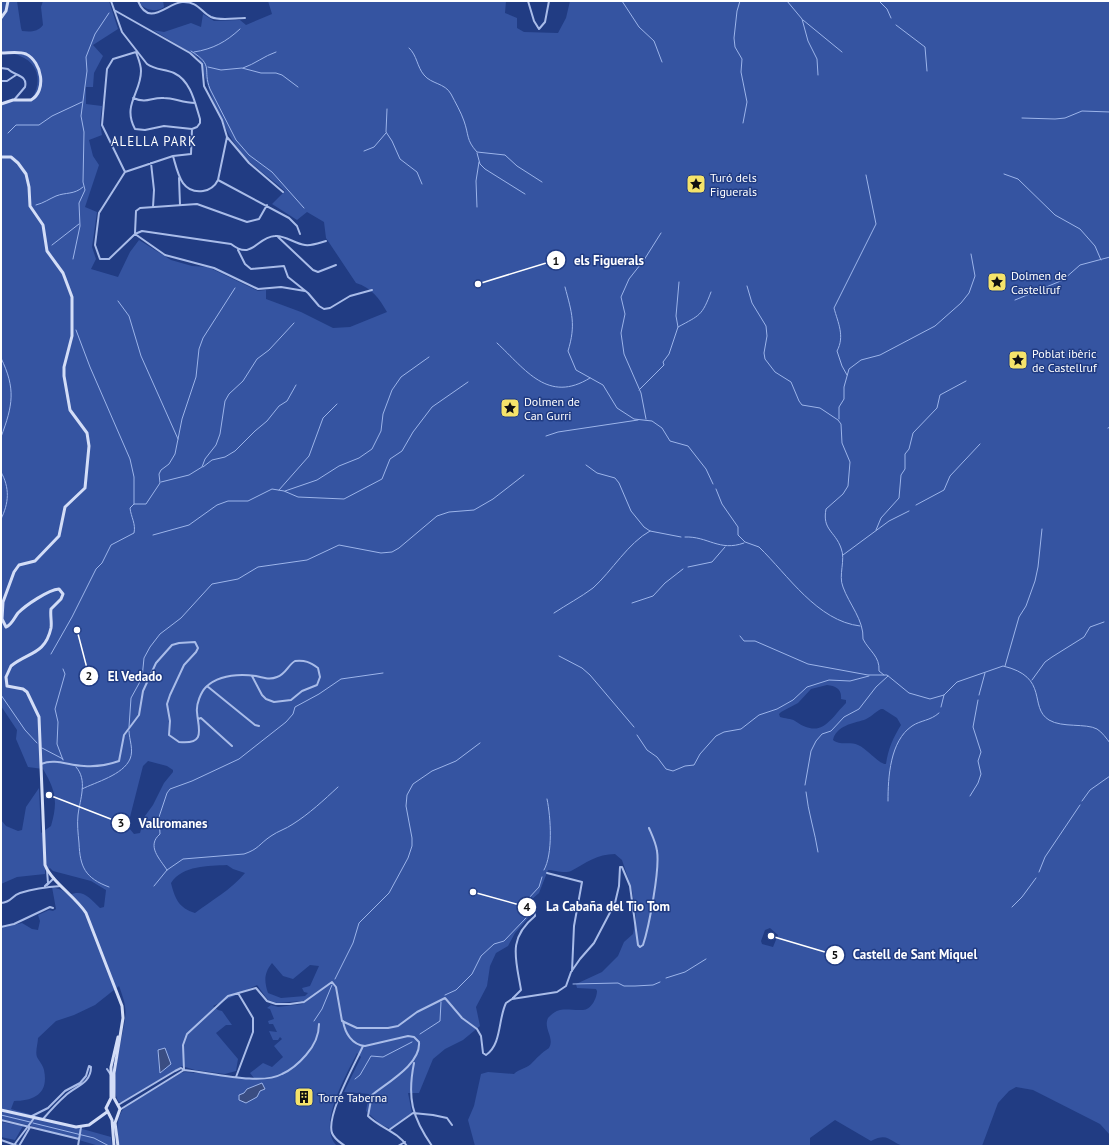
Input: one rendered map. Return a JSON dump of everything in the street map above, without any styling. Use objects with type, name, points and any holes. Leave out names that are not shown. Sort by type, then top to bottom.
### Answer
[{"type":"main road","points":[[1,18],[6,11],[8,1]]},
{"type":"main road","points":[[1,53],[18,52],[27,55],[36,66],[40,76],[39,91],[34,98],[28,101],[13,100],[1,104]]},
{"type":"main road","points":[[1,157],[11,157],[24,172],[29,187],[30,206],[43,225],[47,251],[62,270],[70,291],[73,305],[72,336],[64,367],[64,376],[70,410],[87,433],[89,446],[85,488],[65,507],[59,536],[35,561],[19,565],[15,569],[3,602],[2,622],[5,626],[8,626],[22,610],[49,592],[59,589],[63,594],[61,599],[51,609],[51,628],[42,648],[30,656],[15,662],[9,669],[6,676],[8,687],[21,689],[28,692],[38,712],[43,857],[47,870],[82,906],[91,922],[121,1001],[123,1010],[122,1024],[112,1072],[117,1104],[120,1110],[115,1123],[116,1145]]},
{"type":"main road","points":[[1,1110],[80,1127],[88,1125],[107,1112],[107,1107],[110,1103],[112,1064],[122,1024]]},
{"type":"main road","points":[[110,1103],[117,1104]]},
{"type":"main road","points":[[107,1112],[112,1120],[116,1145]]},
{"type":"main road","points":[[110,1115],[117,1115]]},
{"type":"street","points":[[111,1],[120,29],[136,52],[151,68],[174,73],[182,79],[192,93],[200,123],[197,127],[192,129],[164,126],[144,130],[135,129],[130,115],[133,98],[141,72],[136,52]]},
{"type":"street","points":[[138,1],[140,7],[147,12],[159,13],[175,4],[183,2],[195,5],[211,17],[221,19],[245,18]]},
{"type":"street","points":[[528,1],[534,21],[539,29],[546,22],[549,1]]},
{"type":"street","points":[[113,9],[190,53],[202,64],[204,86],[222,120],[227,137],[249,163],[283,192]]},
{"type":"street","points":[[125,172],[102,125],[107,69],[113,59],[136,52]]},
{"type":"street","points":[[1,68],[8,69],[12,73],[24,79],[25,88],[13,100]]},
{"type":"street","points":[[1,81],[7,81],[17,75]]},
{"type":"street","points":[[133,98],[142,101],[164,98],[185,103],[195,103]]},
{"type":"street","points":[[192,129],[191,154],[173,156],[125,172],[99,213],[95,245],[98,256],[104,260],[109,259],[135,234],[142,231],[231,244],[238,250],[245,264],[251,269],[284,266],[288,277],[305,291],[319,306],[326,309],[350,296],[372,290]]},
{"type":"street","points":[[173,156],[180,178],[187,189],[197,191],[206,190],[214,186],[218,180],[227,137]]},
{"type":"street","points":[[151,163],[154,190],[153,207]]},
{"type":"street","points":[[180,178],[180,205]]},
{"type":"street","points":[[218,180],[290,218],[297,226],[300,234]]},
{"type":"street","points":[[135,234],[137,209],[197,204],[247,222],[259,219],[267,205]]},
{"type":"street","points":[[135,234],[165,255],[214,268],[258,289],[281,287],[305,291]]},
{"type":"street","points":[[238,250],[252,249],[270,237],[276,236],[303,245],[326,241]]},
{"type":"street","points":[[276,236],[313,270],[318,272],[336,265]]},
{"type":"street","points":[[40,765],[50,761],[60,761],[84,766],[102,765],[119,761],[124,735],[139,715],[144,691],[156,663],[172,645],[178,643],[195,642],[198,648],[184,665],[167,704],[170,721],[169,735],[174,740],[179,742],[194,740],[200,733],[197,707],[203,690],[207,686],[221,679],[232,676],[252,676],[265,679],[275,678],[283,674],[295,661],[302,660],[307,661],[318,668],[320,677],[317,685],[302,691],[291,700],[274,702],[266,699],[262,695],[252,676]]},
{"type":"street","points":[[207,686],[255,725],[259,726]]},
{"type":"street","points":[[198,718],[201,718],[232,746]]},
{"type":"street","points":[[512,999],[558,992],[566,986],[572,972],[594,943],[615,903],[619,886],[620,867],[622,867],[630,886],[638,945],[640,947],[643,945],[652,902],[658,856],[656,845],[649,828]]},
{"type":"street","points":[[46,885],[48,883],[47,870]]},
{"type":"street","points":[[547,873],[582,882],[574,926],[572,972]]},
{"type":"street","points":[[42,888],[54,878]]},
{"type":"street","points":[[51,881],[55,886]]},
{"type":"street","points":[[1,903],[10,902],[19,894],[42,888],[62,886]]},
{"type":"street","points":[[342,1021],[357,1028],[388,1028],[398,1026],[417,1012],[445,998],[462,1018],[477,1029],[481,1036],[483,1053],[486,1055],[497,1038],[506,1003],[521,990],[516,968],[516,946],[520,931],[535,916],[534,910],[529,902]]},
{"type":"street","points":[[1,926],[14,924],[50,907],[53,908]]},
{"type":"street","points":[[184,1070],[183,1045],[187,1034],[228,996],[256,988],[267,1001],[276,1004],[304,1002],[332,982],[336,987],[344,1028],[350,1039],[363,1046],[408,1036],[414,1037],[419,1042],[419,1047],[414,1061],[410,1093],[413,1113],[420,1129],[432,1146]]},
{"type":"street","points":[[236,1077],[253,1032],[253,1018],[238,993]]},
{"type":"street","points":[[117,1104],[181,1068],[184,1070],[256,1079],[282,1075],[300,1062],[313,1046],[319,1030],[319,1024]]},
{"type":"street","points":[[345,1146],[336,1139],[332,1132],[335,1109],[363,1046]]},
{"type":"street","points":[[407,1146],[396,1133],[374,1122],[368,1116],[369,1101],[372,1095],[414,1061]]},
{"type":"street","points":[[107,1069],[112,1064]]},
{"type":"street","points":[[18,1145],[30,1129],[29,1126],[33,1117],[39,1113],[52,1105],[66,1090],[80,1083],[86,1076],[89,1066],[91,1067],[91,1074],[84,1084],[66,1095],[41,1119],[39,1113]]},
{"type":"street","points":[[107,1069],[112,1072]]},
{"type":"street","points":[[107,1069],[112,1072]]},
{"type":"street","points":[[120,1110],[184,1070]]},
{"type":"street","points":[[389,1130],[413,1113],[447,1118],[452,1125]]},
{"type":"street","points":[[47,1114],[50,1121]]},
{"type":"street","points":[[1,1120],[79,1139]]},
{"type":"street","points":[[18,1145],[25,1128],[29,1126]]},
{"type":"street","points":[[78,1146],[80,1127]]},
{"type":"street","points":[[1,1140],[18,1145]]},
{"type":"street","points":[[398,1146],[405,1142]]},
{"type":"shaded area","points":[[1,1],[17,1],[22,31],[34,31],[43,25],[41,7],[43,1],[109,1],[118,29],[93,45],[103,56],[94,73],[93,87],[86,87],[86,104],[102,106],[100,123],[102,135],[89,140],[93,156],[99,165],[85,207],[97,212],[92,247],[96,259],[91,269],[118,277],[130,252],[139,240],[171,260],[192,266],[208,267],[258,291],[266,290],[266,299],[301,312],[333,328],[350,327],[387,312],[381,302],[371,291],[356,283],[326,238],[324,222],[307,212],[297,220],[272,204],[285,191],[250,162],[232,140],[218,113],[199,58],[153,30],[164,32],[191,23],[201,27],[203,14],[214,21],[240,20],[246,25],[272,14],[268,1],[506,1],[505,13],[517,18],[517,28],[524,32],[558,33],[566,18],[570,1],[1110,1],[1110,1135],[1100,1124],[1033,1090],[1016,1087],[1009,1091],[998,1103],[982,1146],[905,1146],[882,1137],[871,1141],[835,1120],[810,1138],[810,1146],[475,1146],[468,1120],[474,1106],[481,1074],[488,1072],[514,1074],[527,1067],[549,1048],[551,1040],[547,1026],[548,1018],[556,1011],[560,1010],[583,1010],[589,1008],[596,997],[596,989],[577,988],[576,984],[602,972],[618,956],[624,942],[633,934],[636,918],[632,890],[622,860],[615,854],[597,857],[569,872],[548,870],[539,893],[531,900],[531,915],[515,933],[508,946],[496,953],[490,966],[487,986],[476,1007],[480,1026],[463,1040],[445,1049],[433,1059],[419,1093],[408,1093],[412,1113],[391,1129],[380,1124],[366,1111],[369,1094],[344,1092],[361,1057],[357,1053],[341,1086],[331,1113],[331,1137],[337,1146],[120,1146],[118,1121],[124,1108],[141,1096],[181,1073],[185,1072],[254,1078],[250,1073],[263,1063],[272,1067],[283,1057],[274,1046],[282,1039],[280,1037],[278,1040],[273,1040],[269,1031],[277,1032],[273,1024],[269,1024],[268,1021],[274,1019],[270,1009],[267,1008],[271,1005],[278,1007],[303,1004],[301,1001],[277,1003],[268,1000],[257,985],[213,1006],[222,1011],[232,1025],[226,1025],[216,1033],[238,1059],[236,1071],[225,1074],[195,1070],[182,1066],[123,1102],[119,1102],[116,1095],[115,1086],[117,1062],[125,1015],[124,1002],[119,986],[95,1005],[74,1015],[56,1021],[38,1038],[36,1055],[43,1066],[45,1078],[44,1085],[42,1090],[34,1098],[14,1101],[11,1109],[111,1137],[112,1146],[99,1146],[32,1126],[1,1119],[1,928],[22,923],[32,929],[38,930],[40,921],[38,915],[49,910],[53,911],[56,909],[52,887],[62,890],[69,895],[74,893],[82,894],[100,908],[104,907],[106,890],[91,881],[53,871],[50,868],[45,871],[45,874],[17,877],[1,884],[1,820],[6,826],[18,831],[22,830],[26,807],[39,788],[41,833],[51,826],[55,803],[51,784],[43,769],[28,767],[16,739],[17,730],[1,706],[1,103],[32,98],[38,80],[35,68],[26,59],[16,54],[1,54]],"holes":[[[827,685],[833,686],[839,690],[841,699],[846,700],[846,703],[830,721],[819,728],[804,726],[793,720],[780,717],[779,714],[781,712],[798,703],[811,689]],[[883,709],[897,718],[901,725],[891,744],[886,764],[880,762],[858,745],[852,743],[839,743],[833,740],[841,728],[866,719]],[[148,761],[167,766],[173,770],[145,816],[140,833],[134,834],[129,828],[130,817],[143,766]],[[227,865],[233,869],[245,873],[228,890],[195,913],[181,906],[174,894],[171,883],[182,873],[204,866]],[[770,928],[778,935],[773,947],[762,944],[761,941],[765,930]],[[272,963],[283,976],[293,979],[310,965],[319,966],[310,986],[302,988],[304,992],[308,993],[305,996],[281,998],[268,993],[265,981],[267,970]]]},
{"type":"shaded area","points":[[140,1],[163,1],[164,7],[158,10],[150,10],[141,5]]},
{"type":"shaded area","points":[[165,1048],[171,1064],[160,1073],[158,1050]]},
{"type":"shaded area","points":[[262,1083],[265,1089],[260,1091],[257,1097],[246,1103],[239,1100],[239,1095],[244,1093],[247,1089]]},
{"type":"shaded area","points":[[1,1122],[23,1126],[15,1140],[1,1137]]},
{"type":"waterway","points":[[622,1],[639,27],[654,41],[662,62]]},
{"type":"waterway","points":[[740,1],[737,11],[734,38],[735,47],[742,59],[741,72],[747,102],[743,123]]},
{"type":"waterway","points":[[787,1],[802,19],[808,41],[817,59],[818,75]]},
{"type":"waterway","points":[[879,1],[887,9],[891,18]]},
{"type":"waterway","points":[[73,259],[80,226],[79,203],[85,190],[83,182],[84,132],[81,116],[87,71],[86,57],[95,34],[109,13]]},
{"type":"waterway","points":[[803,20],[842,52]]},
{"type":"waterway","points":[[896,25],[925,47],[927,71]]},
{"type":"waterway","points":[[194,52],[219,44],[230,38],[240,29]]},
{"type":"waterway","points":[[409,48],[414,54],[424,75],[448,90],[451,94],[463,118],[469,141],[473,148],[477,152],[505,155],[517,166],[542,182]]},
{"type":"waterway","points":[[191,51],[203,60],[210,89],[236,140],[249,155],[272,172],[304,208]]},
{"type":"waterway","points":[[243,68],[276,52]]},
{"type":"waterway","points":[[208,67],[221,70],[242,68],[261,73],[276,73],[282,75],[298,87]]},
{"type":"waterway","points":[[8,133],[16,125],[39,125],[52,116],[82,102]]},
{"type":"waterway","points":[[387,109],[386,132],[400,159],[417,172],[422,184]]},
{"type":"waterway","points":[[1022,118],[1055,119],[1065,118],[1082,111],[1110,112]]},
{"type":"waterway","points":[[364,151],[374,147],[386,133]]},
{"type":"waterway","points":[[477,153],[480,164],[485,169],[525,194]]},
{"type":"waterway","points":[[477,207],[476,181],[479,162]]},
{"type":"waterway","points":[[1004,174],[1018,179],[1055,215],[1080,229],[1095,246],[1101,260]]},
{"type":"waterway","points":[[847,375],[837,351],[841,335],[834,308],[876,224],[866,175]]},
{"type":"waterway","points":[[36,205],[56,196],[80,190],[83,187]]},
{"type":"waterway","points":[[52,245],[79,224]]},
{"type":"waterway","points":[[646,419],[641,393],[624,354],[621,333],[625,314],[621,297],[629,279],[644,260],[661,233]]},
{"type":"waterway","points":[[839,419],[839,407],[844,399],[844,387],[849,369],[861,360],[880,355],[935,326],[961,303],[969,293],[975,276],[971,254]]},
{"type":"waterway","points":[[1015,300],[1063,280],[1080,265],[1110,257]]},
{"type":"waterway","points":[[678,327],[676,316],[679,282]]},
{"type":"waterway","points":[[747,286],[752,303],[766,326],[767,336],[764,353],[765,359],[775,372],[791,382],[802,405],[820,408],[838,420],[841,424],[842,443],[850,462],[848,486],[843,494],[826,509],[826,522],[841,548],[843,557],[841,578],[843,587],[859,619],[863,632],[863,639],[876,657],[879,671],[884,675]]},
{"type":"waterway","points":[[565,287],[570,304],[572,319],[572,334],[568,351],[576,370],[603,385],[617,408],[634,419],[652,421],[662,428],[670,441],[688,446],[706,469],[713,484]]},
{"type":"waterway","points":[[51,654],[72,617],[96,569],[102,563],[111,545],[134,533],[134,524],[130,508],[134,504],[146,504],[160,483],[159,474],[161,470],[169,464],[175,454],[182,419],[196,377],[199,349],[203,338],[235,288]]},
{"type":"waterway","points":[[639,390],[664,365],[663,362],[669,354],[678,327],[699,314],[705,306],[711,292]]},
{"type":"waterway","points":[[118,301],[129,316],[141,356],[178,439]]},
{"type":"waterway","points":[[161,482],[189,475],[202,467],[205,459],[216,445],[220,434],[225,401],[229,394],[243,381],[257,359],[269,350],[294,323]]},
{"type":"waterway","points":[[76,330],[90,367],[130,459],[134,477],[134,504]]},
{"type":"waterway","points":[[497,343],[528,373],[550,385],[562,387],[575,385],[590,378]]},
{"type":"waterway","points":[[285,491],[317,480],[339,466],[359,458],[372,449],[381,431],[383,414],[392,390],[401,377],[429,357]]},
{"type":"waterway","points":[[1,358],[6,369],[11,388],[8,416],[1,437]]},
{"type":"waterway","points":[[876,530],[881,518],[899,498],[901,475],[905,469],[905,454],[909,449],[913,433],[937,408],[940,395],[966,381]]},
{"type":"waterway","points":[[153,535],[189,525],[217,505],[228,501],[248,501],[272,489],[284,491],[298,497],[344,499],[382,479],[390,459],[402,451],[413,432],[432,407],[468,382]]},
{"type":"waterway","points":[[203,467],[212,460],[225,457],[235,451],[267,421],[279,406],[287,401],[296,385]]},
{"type":"waterway","points":[[279,490],[309,456],[323,418],[337,404]]},
{"type":"waterway","points":[[546,436],[558,432],[638,420]]},
{"type":"waterway","points":[[916,505],[944,490],[950,476],[980,444]]},
{"type":"waterway","points":[[586,465],[597,473],[615,478],[619,483],[631,511],[644,527],[650,531],[681,537]]},
{"type":"waterway","points":[[1,472],[7,490],[6,507],[1,519]]},
{"type":"waterway","points":[[129,727],[131,698],[142,678],[144,658],[150,647],[160,634],[181,618],[212,584],[238,579],[258,567],[307,560],[339,545],[381,553],[392,552],[399,548],[437,516],[449,512],[474,510],[493,499],[524,475]]},
{"type":"waterway","points":[[716,489],[722,504],[738,527],[738,535],[745,542],[759,547],[792,583],[817,606],[830,615],[845,622],[860,626]]},
{"type":"waterway","points":[[843,555],[889,521],[909,511]]},
{"type":"waterway","points":[[1005,666],[1019,617],[1026,606],[1035,581],[1042,529]]},
{"type":"waterway","points":[[554,613],[593,588],[627,550],[642,536],[650,531]]},
{"type":"waterway","points":[[685,537],[693,537],[727,546],[744,543]]},
{"type":"waterway","points":[[688,567],[712,562],[725,547]]},
{"type":"waterway","points":[[632,603],[653,596],[665,583],[683,569]]},
{"type":"waterway","points":[[1032,680],[1045,662],[1084,637],[1090,627],[1104,622]]},
{"type":"waterway","points":[[740,636],[744,641],[755,641],[808,664],[868,675],[887,675],[909,693],[930,699],[944,695],[957,682],[1003,666],[1018,671],[1027,677],[1033,684],[1040,708],[1049,720],[1060,724],[1092,727],[1101,732],[1110,743]]},
{"type":"waterway","points":[[559,656],[582,668],[590,675],[634,727]]},
{"type":"waterway","points":[[63,669],[65,674],[55,709],[58,722],[57,744],[63,760]]},
{"type":"waterway","points":[[167,870],[158,857],[154,848],[154,843],[160,834],[159,817],[167,793],[170,789],[192,781],[239,759],[286,722],[293,714],[295,707],[319,694],[341,679],[383,673]]},
{"type":"waterway","points":[[979,695],[985,673]]},
{"type":"waterway","points":[[637,735],[647,750],[657,757],[666,769],[673,771],[685,766],[694,765],[700,754],[716,736],[724,732],[741,729],[759,715],[777,709],[793,700],[807,687],[829,680],[850,681],[869,676]]},
{"type":"waterway","points":[[805,785],[811,751],[816,741],[822,734],[831,731],[844,717],[859,709],[876,687],[888,676]]},
{"type":"waterway","points":[[1,695],[25,730],[37,743]]},
{"type":"waterway","points":[[941,707],[944,695]]},
{"type":"waterway","points":[[970,796],[978,783],[981,774],[978,761],[981,752],[973,727],[978,700]]},
{"type":"waterway","points":[[888,801],[892,760],[899,741],[912,726],[932,718],[939,713]]},
{"type":"waterway","points":[[82,789],[115,774],[127,765],[132,752],[129,731]]},
{"type":"waterway","points":[[335,979],[353,943],[359,923],[389,893],[408,858],[412,846],[412,838],[406,806],[407,795],[413,784],[432,771],[456,761],[480,743]]},
{"type":"waterway","points":[[42,748],[63,759]]},
{"type":"waterway","points":[[76,767],[82,778],[82,790],[78,815],[81,859],[85,871],[94,880],[109,887]]},
{"type":"waterway","points":[[1082,801],[1090,790],[1110,776]]},
{"type":"waterway","points":[[154,886],[167,870],[183,859],[244,854],[253,850],[271,836],[305,816],[338,787]]},
{"type":"waterway","points":[[806,792],[818,852]]},
{"type":"waterway","points":[[544,870],[547,863],[550,846],[550,826],[547,799]]},
{"type":"waterway","points":[[1039,872],[1045,857],[1080,805]]},
{"type":"waterway","points":[[528,899],[539,887],[542,877]]},
{"type":"waterway","points":[[1012,907],[1022,897],[1036,878]]},
{"type":"waterway","points":[[445,995],[456,990],[472,974],[481,956],[494,944],[504,941],[525,919],[529,914],[528,905]]},
{"type":"waterway","points":[[666,978],[685,972],[706,959]]},
{"type":"waterway","points":[[573,984],[618,983],[624,986],[635,986],[653,985],[660,982]]},
{"type":"waterway","points":[[314,1021],[322,1009],[332,985]]},
{"type":"waterway","points":[[420,1034],[440,1021],[441,1002]]},
{"type":"waterway","points":[[355,1079],[360,1075],[371,1056],[383,1057],[412,1042]]},
{"type":"waterway","points":[[1,1115],[30,1122]]},
{"type":"waterway","points":[[33,1123],[94,1138],[109,1146]]},
{"type":"place","name":"Turó dels Figuerals","points":[[696,184]]},
{"type":"place","name":"Dolmen de Castellruf","points":[[997,282]]},
{"type":"place","name":"els Figuerals","points":[[478,284]]},
{"type":"place","name":"Poblat ibèric de Castellruf","points":[[1018,360]]},
{"type":"place","name":"Dolmen de Can Gurri","points":[[510,408]]},
{"type":"place","name":"El Vedado","points":[[77,630]]},
{"type":"place","name":"Vallromanes","points":[[49,795]]},
{"type":"place","name":"La Cabaña del Tio Tom","points":[[473,892]]},
{"type":"place","name":"Castell de Sant Miquel","points":[[771,936]]},
{"type":"place","name":"Torre Taberna","points":[[304,1097]]},
{"type":"district","name":"ALELLA PARK","points":[[154,141]]}]
